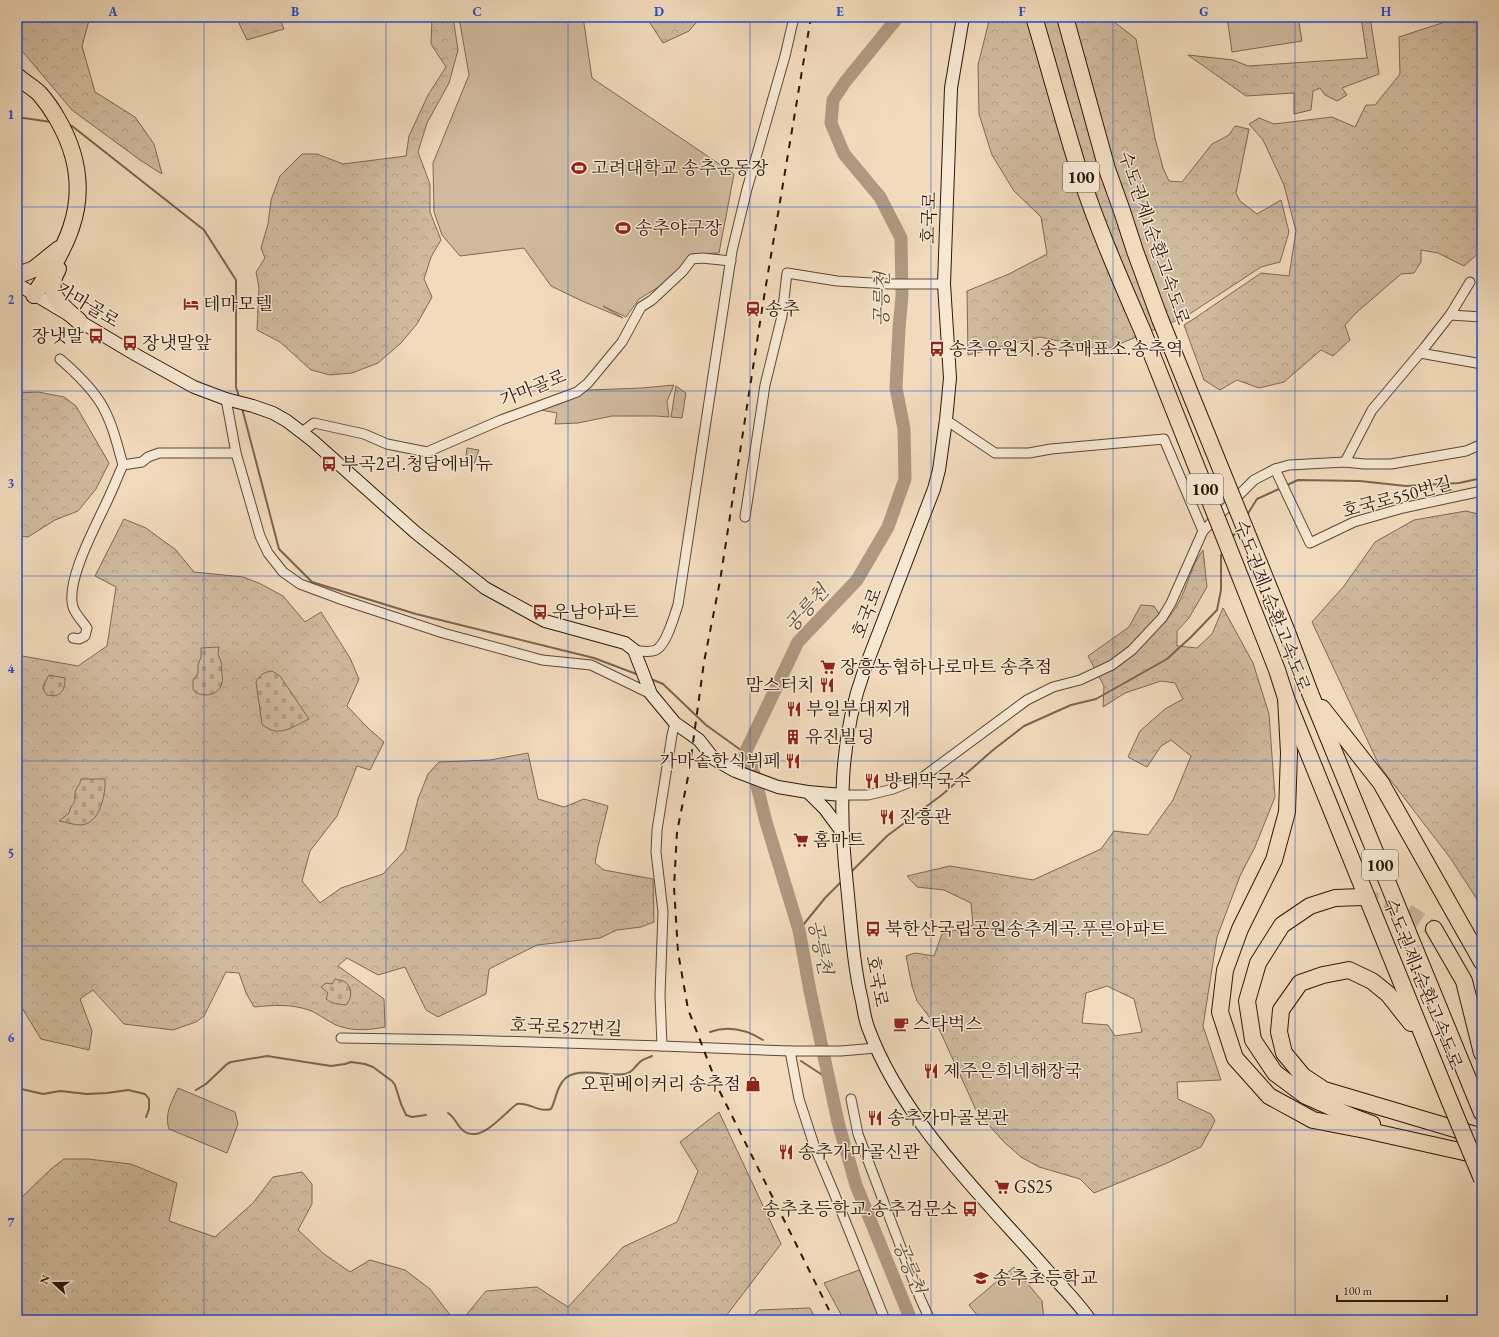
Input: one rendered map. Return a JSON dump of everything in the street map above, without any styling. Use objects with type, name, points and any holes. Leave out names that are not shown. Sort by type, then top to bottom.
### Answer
[{"type":"highway","name":"수도권제1순환고속도로","points":[[1034,17],[1055,94],[1082,178],[1114,262],[1268,647],[1286,698],[1422,1036],[1482,1180]]},
{"type":"highway","name":"수도권제1순환고속도로","points":[[1065,17],[1107,169],[1134,251],[1310,693],[1482,1113]]},
{"type":"highway","points":[[17,70],[24,85]]},
{"type":"highway","points":[[17,78],[24,85],[39,93],[52,111],[70,144],[76,160],[78,175],[77,200],[72,227],[65,244],[34,295]]},
{"type":"highway","points":[[17,271],[24,273],[34,269],[65,244]]},
{"type":"highway","points":[[65,244],[59,267],[53,278],[52,290],[57,301],[79,321]]},
{"type":"highway","points":[[1310,693],[1381,782],[1482,962]]},
{"type":"highway","points":[[1286,698],[1289,753],[1287,812],[1274,860],[1240,929],[1225,970],[1220,1012],[1235,1058],[1269,1096],[1313,1120],[1428,1143],[1482,1156]]},
{"type":"highway","points":[[1362,897],[1335,898],[1310,906],[1282,925],[1258,963],[1247,1001],[1253,1040],[1275,1073],[1306,1096],[1353,1117],[1428,1143]]},
{"type":"highway","points":[[1434,929],[1464,981],[1482,1053]]},
{"type":"highway","points":[[1422,1036],[1388,994],[1372,981],[1349,970],[1323,975],[1300,983],[1281,1010],[1279,1032],[1284,1053],[1303,1076],[1324,1090],[1482,1137]]},
{"type":"street","points":[[635,653],[656,650],[663,643],[678,605],[730,261],[747,189],[785,56],[794,17]]},
{"type":"street","name":"호국로","points":[[963,17],[951,88],[944,284],[950,378],[946,420],[939,470],[934,489],[856,692],[848,732],[842,778],[842,832],[851,939],[858,986],[868,1028],[876,1048],[904,1098],[949,1160],[1090,1320]]},
{"type":"street","name":"가마골로","points":[[17,284],[138,356],[194,387],[226,399],[273,413],[302,432],[314,423],[364,434],[387,444],[427,452],[501,420],[577,392],[588,383],[622,342],[640,308],[652,300],[683,271],[692,259],[702,258],[730,261]]},
{"type":"street","points":[[745,517],[765,385],[782,316],[787,273],[837,281],[890,284],[944,284]]},
{"type":"street","points":[[1345,462],[1372,410],[1450,315],[1470,282]]},
{"type":"street","points":[[1450,315],[1482,317]]},
{"type":"street","points":[[1420,353],[1482,364]]},
{"type":"street","points":[[60,359],[81,378],[100,402],[114,432],[123,465],[89,538],[76,573],[72,592],[73,608],[87,628],[85,636],[79,639],[73,638]]},
{"type":"street","points":[[226,399],[236,453],[260,536],[268,553],[283,572],[300,584],[443,633],[542,660],[591,665],[651,694]]},
{"type":"street","points":[[946,420],[994,453],[1029,453],[1051,448],[1164,439],[1203,531]]},
{"type":"street","points":[[302,432],[415,532],[485,588],[544,620],[625,643],[635,653],[651,694],[675,723],[699,740],[714,759],[735,771],[778,787],[808,792],[842,795]]},
{"type":"street","name":"호국로550번길","points":[[842,795],[868,795],[893,789],[923,776],[1027,700],[1053,687],[1080,680],[1112,665],[1132,650],[1162,618],[1171,603],[1203,531],[1254,480],[1275,469],[1289,465],[1345,462],[1391,464],[1466,451],[1482,444]]},
{"type":"street","points":[[123,465],[142,462],[148,457],[159,453],[236,453]]},
{"type":"street","name":"호국로550번길","points":[[1275,469],[1310,543],[1354,522],[1403,508],[1482,491]]},
{"type":"street","points":[[662,1046],[660,995],[663,912],[656,852],[657,830],[675,723]]},
{"type":"street","points":[[808,792],[825,810],[842,832]]},
{"type":"street","name":"호국로527번길","points":[[341,1038],[463,1040],[790,1051],[841,1051],[876,1048]]},
{"type":"street","points":[[790,1051],[799,1099],[815,1148],[885,1320]]},
{"type":"street","points":[[851,1099],[858,1134],[920,1298],[930,1320]]},
{"type":"green space","points":[[17,17],[90,17],[82,46],[95,92],[135,117],[154,144],[162,174],[140,160],[72,110],[17,45]]},
{"type":"green space","points":[[236,17],[279,17],[284,29],[247,40]]},
{"type":"green space","points":[[432,17],[453,17],[458,50],[449,83],[427,123],[418,152],[430,184],[430,212],[441,240],[431,257],[424,279],[432,297],[417,324],[401,343],[378,363],[352,373],[330,375],[311,370],[280,342],[257,330],[259,288],[256,272],[265,258],[261,248],[268,224],[271,200],[280,176],[302,154],[317,154],[343,164],[406,156],[409,136],[428,95],[446,67],[431,44]]},
{"type":"green space","name":"고려대학교 송추운동장","points":[[459,17],[583,17],[592,78],[734,174],[719,253],[692,254],[681,267],[657,288],[639,299],[626,317],[603,306],[623,318],[551,286],[524,248],[460,256],[442,235],[434,212],[433,163],[469,75]]},
{"type":"green space","points":[[646,17],[701,17],[689,31],[663,43]]},
{"type":"green space","points":[[990,17],[1108,17],[1136,39],[1155,138],[1163,168],[1169,181],[1182,182],[1212,144],[1229,135],[1235,126],[1249,129],[1236,193],[1240,201],[1257,214],[1281,200],[1289,232],[1280,262],[1261,267],[1185,317],[1107,349],[1087,347],[1040,337],[968,355],[967,291],[1009,274],[1047,254],[1041,217],[1014,191],[992,155],[979,114],[978,65]]},
{"type":"green space","points":[[1227,17],[1298,17],[1302,41],[1232,52]]},
{"type":"green space","points":[[1361,17],[1370,17],[1379,74],[1342,88],[1347,95],[1337,101],[1325,95],[1320,88],[1313,91],[1311,110],[1294,114],[1294,93],[1246,96],[1188,55],[1233,60],[1248,66],[1367,58]]},
{"type":"green space","points":[[1443,17],[1482,17],[1482,250],[1464,266],[1438,253],[1421,250],[1421,262],[1414,273],[1401,274],[1357,312],[1345,325],[1350,340],[1333,356],[1321,350],[1284,382],[1259,388],[1237,380],[1220,390],[1204,380],[1184,325],[1261,273],[1289,276],[1296,231],[1284,185],[1263,140],[1249,124],[1259,118],[1274,124],[1332,117],[1355,127],[1366,105],[1375,105],[1400,74],[1399,37],[1445,22]]},
{"type":"green space","points":[[674,385],[667,401],[669,417],[612,416],[578,423],[555,424],[557,413],[541,410],[559,404],[587,390]]},
{"type":"green space","points":[[676,386],[686,393],[682,418],[671,417]]},
{"type":"green space","points":[[38,392],[64,397],[76,406],[109,463],[96,489],[78,511],[55,520],[28,537],[17,537],[17,393]]},
{"type":"green space","points":[[467,448],[479,450],[474,464],[465,461]]},
{"type":"green space","points":[[1466,511],[1482,515],[1482,907],[1451,859],[1379,765],[1312,622],[1344,586],[1375,542],[1414,520]]},
{"type":"green space","points":[[124,519],[146,528],[176,550],[194,572],[243,577],[259,583],[283,596],[305,622],[321,612],[350,658],[359,679],[347,706],[384,742],[370,770],[357,766],[337,816],[310,851],[302,881],[320,903],[341,888],[383,874],[405,850],[418,799],[428,774],[439,762],[490,760],[528,753],[538,799],[564,807],[584,799],[608,806],[595,863],[604,870],[653,879],[654,922],[641,927],[617,930],[600,938],[537,945],[489,969],[486,994],[438,1017],[426,1010],[405,967],[378,975],[347,958],[338,966],[384,999],[385,1027],[358,1030],[338,1026],[309,1010],[302,1008],[282,1006],[254,1007],[246,993],[239,973],[226,972],[204,1016],[196,1022],[173,1030],[124,1024],[93,990],[80,999],[92,1031],[89,1050],[41,1039],[17,1000],[17,655],[78,666],[107,646],[116,587],[95,576]]},
{"type":"green space","points":[[1203,550],[1207,587],[1189,618],[1177,631],[1177,646],[1197,648],[1212,634],[1223,608],[1253,663],[1269,714],[1275,797],[1255,847],[1240,876],[1217,937],[1203,1026],[1221,1080],[1177,1082],[1178,1099],[1211,1114],[1215,1121],[1201,1147],[1165,1164],[1094,1193],[1080,1179],[1039,1167],[1021,1157],[1004,1142],[977,1112],[940,1031],[917,1001],[912,986],[906,956],[915,953],[934,956],[942,934],[973,925],[971,903],[944,890],[917,887],[907,876],[950,866],[1033,880],[1101,849],[1114,831],[1148,835],[1173,800],[1191,756],[1171,740],[1161,746],[1147,767],[1128,757],[1140,731],[1165,709],[1183,699],[1175,683],[1161,681],[1125,693],[1103,707],[1104,686],[1088,656],[1129,627],[1141,605],[1154,606],[1165,623],[1176,608]],"holes":[[[1107,986],[1134,999],[1142,1032],[1115,1036],[1108,1025],[1082,1023],[1086,993]]]},
{"type":"green space","points":[[219,647],[218,654],[222,664],[221,669],[223,678],[221,687],[212,694],[208,695],[196,693],[193,689],[193,681],[198,673],[201,648]]},
{"type":"green space","points":[[272,671],[280,676],[309,719],[291,728],[279,731],[274,731],[262,724],[256,682],[262,674]]},
{"type":"green space","points":[[49,675],[65,678],[63,690],[59,694],[52,696],[47,695],[44,691],[43,686]]},
{"type":"green space","points":[[81,779],[105,779],[103,800],[97,814],[93,820],[81,825],[59,821],[69,813],[74,802],[75,792]]},
{"type":"green space","points":[[335,979],[344,981],[348,984],[351,993],[350,1000],[346,1005],[333,1003],[326,999],[328,993],[321,987],[326,983],[332,984]]},
{"type":"green space","points":[[178,1088],[235,1112],[238,1124],[227,1153],[169,1129],[167,1118],[168,1113]]},
{"type":"green space","points":[[719,1112],[781,1244],[723,1320],[462,1320],[486,1291],[537,1287],[568,1307],[623,1247],[677,1222],[698,1171],[680,1142]]},
{"type":"green space","points":[[64,1159],[88,1159],[131,1164],[177,1183],[169,1221],[215,1237],[253,1203],[273,1177],[302,1172],[312,1184],[312,1204],[298,1230],[324,1254],[350,1272],[370,1260],[405,1270],[430,1289],[454,1320],[17,1320],[17,1197],[22,1197],[51,1169]]},
{"type":"green space","points":[[1014,1267],[1042,1301],[1044,1320],[981,1320],[969,1305]]},
{"type":"green space","points":[[862,1269],[882,1320],[844,1320],[824,1283]]},
{"type":"green space","points":[[810,1308],[816,1320],[749,1320],[759,1310]]},
{"type":"waterway","name":"공릉천","points":[[898,17],[845,82],[833,100],[831,123],[844,154],[880,197],[901,238],[902,296],[896,388],[904,429],[905,479],[888,527],[857,580],[798,642],[745,753],[752,766],[766,822],[799,930],[810,991],[838,1122],[856,1185],[911,1320]]},
{"type":"waterway","points":[[17,117],[51,122]]},
{"type":"waterway","points":[[67,125],[72,126],[204,230],[236,280],[236,387],[239,397]]},
{"type":"waterway","points":[[242,408],[279,549],[312,582],[416,614],[594,658],[639,675]]},
{"type":"waterway","points":[[1285,486],[1298,480],[1360,481],[1406,486],[1459,483],[1482,478]]},
{"type":"waterway","points":[[1247,515],[1257,499],[1281,488]]},
{"type":"waterway","points":[[1232,538],[1238,529]]},
{"type":"waterway","points":[[851,872],[887,836],[943,794],[993,750],[1024,726],[1071,705],[1096,699],[1167,659],[1217,610],[1221,590],[1221,555],[1223,552]]},
{"type":"waterway","points":[[651,679],[663,684],[706,725],[745,753]]},
{"type":"waterway","points":[[799,930],[825,898],[842,881]]},
{"type":"waterway","points":[[710,1032],[724,1029],[738,1030],[744,1031],[763,1040]]},
{"type":"waterway","points":[[196,1090],[206,1084],[231,1062],[267,1056],[331,1066],[351,1062],[373,1067],[392,1081],[395,1085],[406,1115],[412,1117],[426,1115]]},
{"type":"waterway","points":[[448,1113],[465,1132],[472,1134],[479,1133],[493,1125],[517,1104],[526,1104],[542,1110],[551,1109],[559,1087],[568,1076],[583,1073],[625,1074],[632,1071],[641,1061],[652,1056]]},
{"type":"waterway","points":[[801,1061],[830,1080]]},
{"type":"waterway","points":[[17,1088],[43,1094],[60,1091],[87,1094],[128,1090],[145,1094],[149,1099],[149,1109],[146,1117]]},
{"type":"tunnel","points":[[1362,897],[1400,907],[1434,929]]},
{"type":"railway","points":[[811,17],[763,303],[720,581],[704,662],[689,772],[677,832],[674,887],[678,952],[688,1009],[720,1092],[834,1320]]},
{"type":"place","name":"고려대학교 송추운동장","points":[[579,168]]},
{"type":"place","name":"송추야구장","points":[[623,228]]},
{"type":"place","name":"테마모텔","points":[[191,304]]},
{"type":"place","name":"송추","points":[[753,309]]},
{"type":"place","name":"장냇말","points":[[96,336]]},
{"type":"place","name":"장냇말앞","points":[[130,343]]},
{"type":"place","name":"송추유원지.송추매표소.송추역","points":[[937,349]]},
{"type":"place","name":"부곡2리.청담에비뉴","points":[[329,464]]},
{"type":"place","name":"우남아파트","points":[[540,612]]},
{"type":"place","name":"장흥농협하나로마트 송추점","points":[[828,667]]},
{"type":"place","name":"맘스터치","points":[[827,685]]},
{"type":"place","name":"부일부대찌개","points":[[794,709]]},
{"type":"place","name":"유진빌딩","points":[[793,737]]},
{"type":"place","name":"가마솥한식뷔페","points":[[793,761]]},
{"type":"place","name":"방태막국수","points":[[872,781]]},
{"type":"place","name":"진흥관","points":[[887,817]]},
{"type":"place","name":"홈마트","points":[[801,840]]},
{"type":"place","name":"북한산국립공원송추계곡.푸른아파트","points":[[873,929]]},
{"type":"place","name":"스타벅스","points":[[901,1024]]},
{"type":"place","name":"제주은희네해장국","points":[[931,1071]]},
{"type":"place","name":"오핀베이커리 송추점","points":[[753,1084]]},
{"type":"place","name":"송추가마골본관","points":[[875,1118]]},
{"type":"place","name":"송추가마골신관","points":[[786,1152]]},
{"type":"place","name":"GS25","points":[[1002,1187]]},
{"type":"place","name":"송추초등학교.송추검문소","points":[[970,1209]]},
{"type":"place","name":"송추초등학교","points":[[981,1278]]}]
